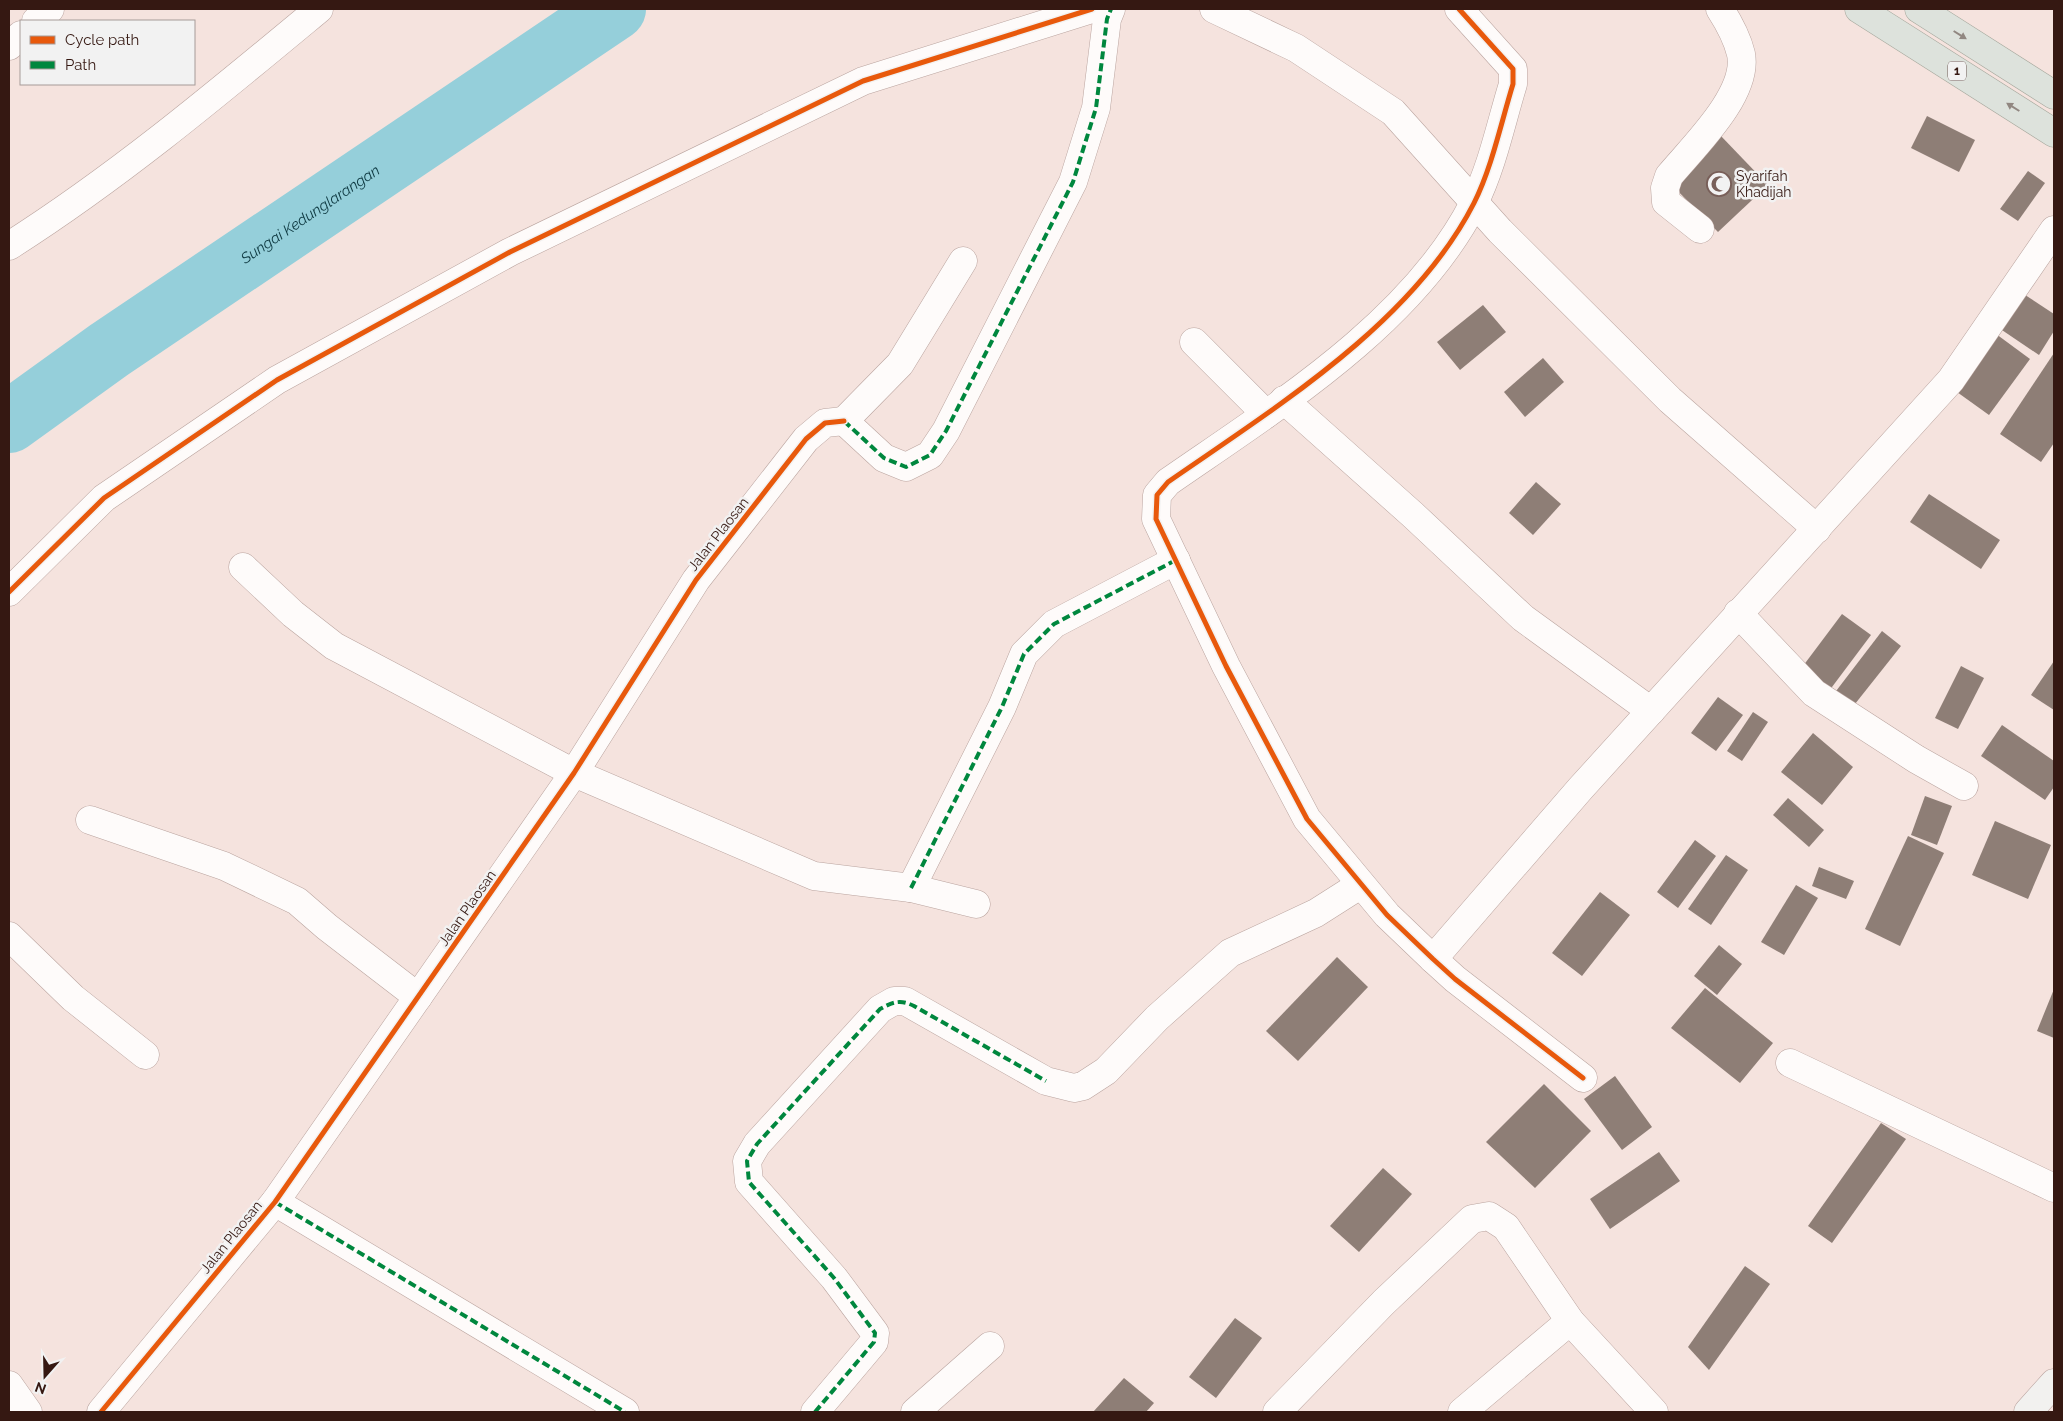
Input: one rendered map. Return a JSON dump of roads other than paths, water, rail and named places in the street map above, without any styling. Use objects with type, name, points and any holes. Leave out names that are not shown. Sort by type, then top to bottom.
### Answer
[{"type":"highway","name":"1","points":[[1859,9],[2054,133]]},
{"type":"highway","name":"1","points":[[1919,9],[2054,95]]},
{"type":"main road","points":[[2028,1412],[2054,1383]]},
{"type":"street","points":[[37,20],[50,9]]},
{"type":"street","points":[[9,246],[59,213],[172,129],[318,9]]},
{"type":"street","points":[[9,592],[104,498],[277,380],[510,252],[863,81],[1092,9]]},
{"type":"street","points":[[963,261],[900,364],[844,420],[884,458],[906,467],[930,455],[946,431],[1072,182],[1096,108],[1107,19],[1111,9]]},
{"type":"street","points":[[1214,9],[1296,48],[1392,112],[1500,231],[1670,400],[1817,528]]},
{"type":"street","points":[[1459,9],[1513,69],[1514,84],[1474,202],[1444,253],[1401,302],[1360,342],[1275,407],[1168,482],[1157,495],[1156,519],[1226,666],[1307,819],[1360,885],[1387,915],[1433,959],[1455,979],[1583,1078]]},
{"type":"street","points":[[1700,229],[1666,202],[1665,188],[1669,176],[1726,107],[1738,82],[1741,56],[1734,31],[1720,9]]},
{"type":"street","points":[[9,46],[20,35]]},
{"type":"street","points":[[1433,959],[1580,789],[1951,380],[2054,230]]},
{"type":"street","points":[[1194,342],[1413,515],[1523,618],[1651,711]]},
{"type":"street","name":"Jalan Plaosan","points":[[101,1412],[275,1202],[574,773],[696,580],[806,439],[826,424],[844,420]]},
{"type":"street","points":[[911,888],[1002,707],[1024,654],[1054,624],[1176,560]]},
{"type":"street","points":[[243,567],[293,614],[334,646],[574,773],[814,876],[911,888],[976,904]]},
{"type":"street","points":[[1738,613],[1814,693],[1916,759],[1964,786]]},
{"type":"street","points":[[90,820],[224,866],[297,901],[327,927],[418,997]]},
{"type":"street","points":[[815,1412],[874,1342],[875,1333],[834,1278],[748,1182],[747,1161],[757,1144],[880,1009],[894,1001],[905,1001],[1046,1081],[1074,1088],[1083,1086],[1106,1071],[1157,1018],[1230,953],[1316,913],[1360,885]]},
{"type":"street","points":[[9,936],[73,998],[146,1055]]},
{"type":"street","points":[[1790,1063],[2054,1188]]},
{"type":"street","points":[[275,1202],[625,1412]]},
{"type":"street","points":[[1277,1412],[1384,1302],[1472,1219],[1489,1216],[1506,1227],[1570,1321],[1654,1412]]},
{"type":"street","points":[[1462,1412],[1570,1321]]},
{"type":"street","points":[[915,1412],[990,1346]]},
{"type":"street","points":[[9,1385],[28,1412]]},
{"type":"waterway","name":"Sungai Kedunglarangan","points":[[9,422],[109,350],[615,9]]},
{"type":"place","name":"Syarifah Khadijah","points":[[1719,184]]}]
